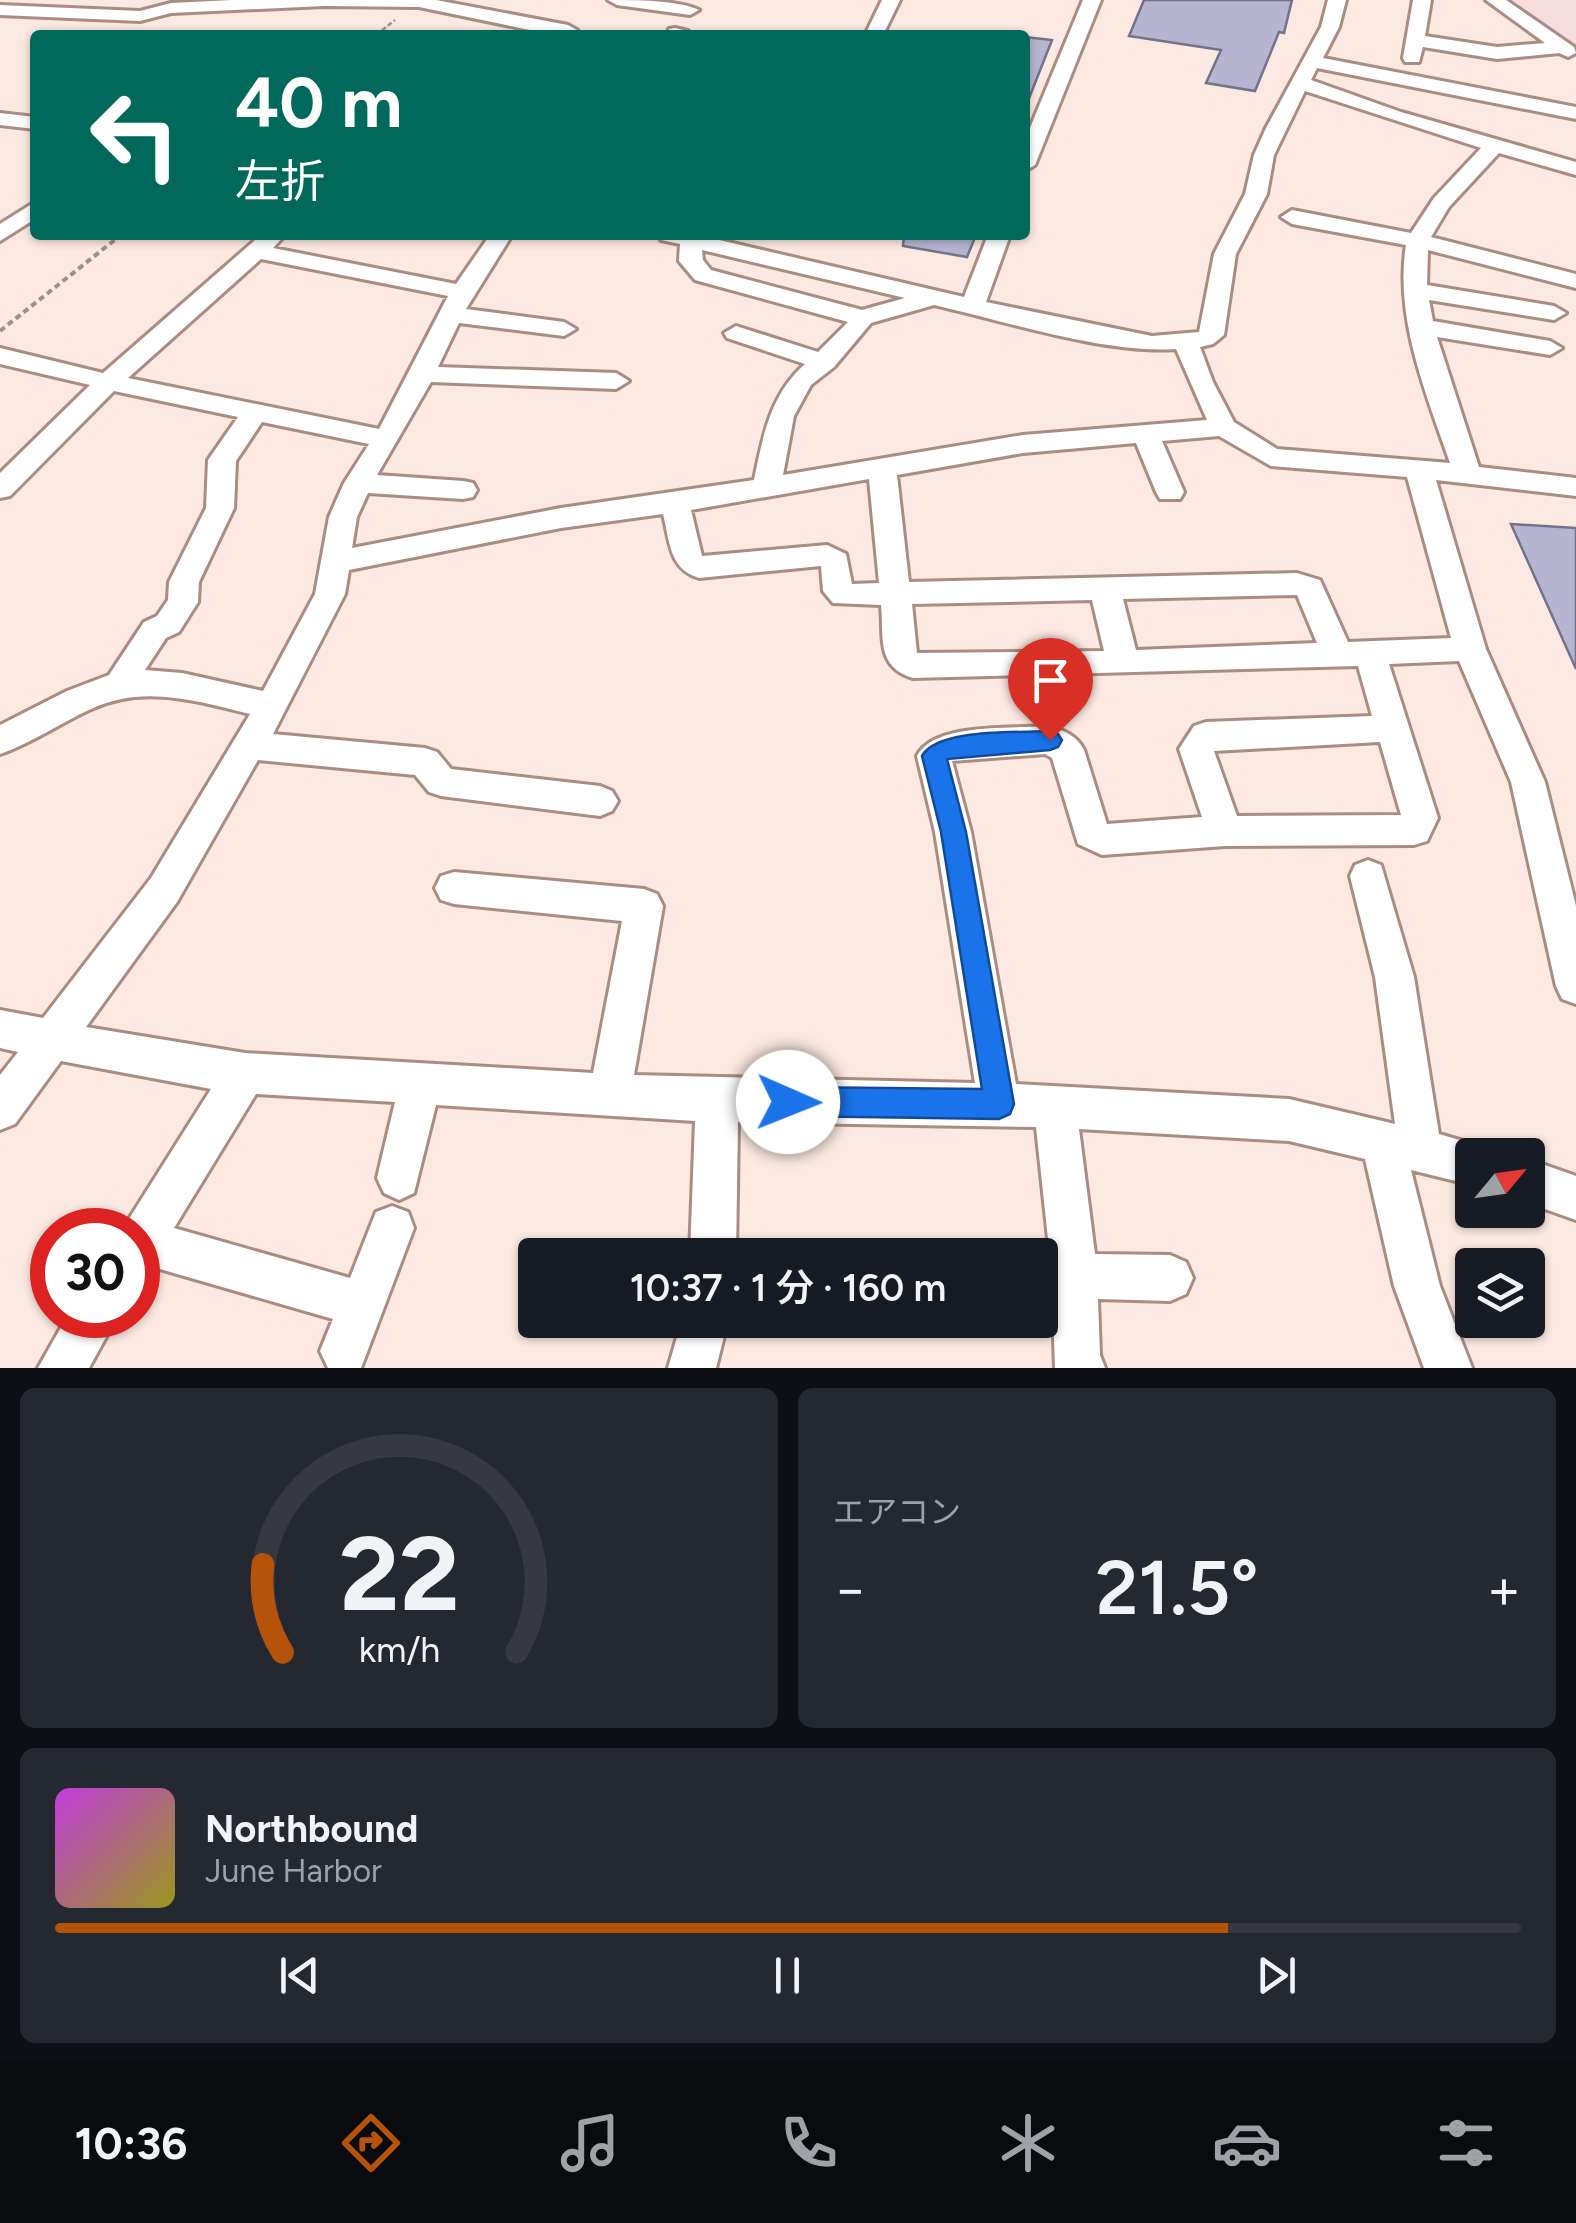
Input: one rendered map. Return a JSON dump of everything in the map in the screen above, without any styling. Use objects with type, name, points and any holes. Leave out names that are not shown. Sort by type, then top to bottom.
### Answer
[{"type":"street","points":[[617,0],[697,5]]},
{"type":"street","points":[[876,30],[890,0]]},
{"type":"street","points":[[1030,153],[1092,0]]},
{"type":"street","points":[[684,240],[1106,336],[1186,342],[1212,335],[1225,254],[1256,194],[1264,155],[1298,82],[1330,28],[1337,0]]},
{"type":"street","points":[[1382,110],[1408,87],[1422,0]]},
{"type":"street","points":[[1495,0],[1569,52]]},
{"type":"street","points":[[354,16],[398,18],[417,1]]},
{"type":"street","points":[[0,10],[140,16],[176,4],[210,13],[259,3],[417,1],[569,29]]},
{"type":"street","points":[[298,21],[316,2]]},
{"type":"street","points":[[680,30],[697,5]]},
{"type":"street","points":[[125,30],[140,16]]},
{"type":"street","points":[[1416,40],[1497,53],[1569,52]]},
{"type":"street","points":[[1310,62],[1576,114]]},
{"type":"street","points":[[1298,82],[1576,168]]},
{"type":"street","points":[[1030,102],[1052,105]]},
{"type":"street","points":[[0,120],[30,120]]},
{"type":"street","points":[[1468,475],[1440,397],[1423,326],[1418,241],[1434,214],[1495,145]]},
{"type":"street","points":[[0,234],[30,213]]},
{"type":"street","points":[[1292,217],[1418,241],[1576,281]]},
{"type":"street","points":[[0,1109],[164,890],[250,746],[330,594],[343,518],[358,483],[424,374],[457,304],[498,240]]},
{"type":"street","points":[[680,240],[703,275],[862,318],[936,296]]},
{"type":"street","points":[[974,304],[996,240]]},
{"type":"street","points":[[0,488],[108,382],[265,243],[553,332]]},
{"type":"street","points":[[1418,291],[1554,313]]},
{"type":"street","points":[[767,484],[780,416],[801,381],[824,362],[862,318]]},
{"type":"street","points":[[1423,326],[1550,348]]},
{"type":"street","points":[[736,333],[824,362]]},
{"type":"street","points":[[1186,342],[1200,382],[1224,427],[1272,457],[1420,468],[1576,487]]},
{"type":"street","points":[[0,356],[254,414],[386,439]]},
{"type":"street","points":[[424,374],[534,372],[616,382]]},
{"type":"street","points":[[124,684],[125,674],[155,630],[168,624],[182,602],[184,582],[220,508],[222,460],[254,414]]},
{"type":"street","points":[[336,562],[501,528],[675,503],[767,484],[1022,444],[1224,427]]},
{"type":"street","points":[[1146,434],[1170,492]]},
{"type":"street","points":[[882,466],[892,593],[902,660],[912,666],[1123,663],[1470,648]]},
{"type":"street","points":[[1420,468],[1470,648],[1528,782],[1576,986]]},
{"type":"street","points":[[358,483],[427,495],[463,490]]},
{"type":"street","points":[[675,503],[689,562],[699,566],[826,555],[835,560],[838,591],[844,595],[1297,584],[1309,588],[1354,653],[1394,728],[1420,818],[1414,830],[1225,831],[1102,840],[1091,833],[1068,750],[1050,740],[945,748],[934,756],[953,832],[999,1104]]},
{"type":"street","points":[[1104,586],[1123,663]]},
{"type":"street","points":[[0,740],[35,719],[124,684],[158,684],[272,706]]},
{"type":"street","points":[[1225,831],[1196,749],[1206,736],[1394,728]]},
{"type":"street","points":[[250,746],[425,749],[425,762],[442,782],[554,784],[600,801]]},
{"type":"street","points":[[1368,876],[1382,917],[1397,991],[1401,1144],[1417,1286],[1448,1368]]},
{"type":"street","points":[[454,888],[518,881],[644,906],[610,1094]]},
{"type":"street","points":[[0,1029],[244,1073],[717,1101],[999,1104],[1289,1120],[1455,1158]]},
{"type":"street","points":[[160,1210],[244,1073]]},
{"type":"street","points":[[399,1178],[420,1083]]},
{"type":"street","points":[[713,1238],[717,1101]]},
{"type":"street","points":[[1055,1107],[1075,1276],[1076,1362],[1081,1368]]},
{"type":"street","points":[[1545,1187],[1576,1198]]},
{"type":"street","points":[[344,1351],[392,1228]]},
{"type":"street","points":[[160,1250],[361,1304]]},
{"type":"street","points":[[1075,1276],[1170,1278]]},
{"type":"street","points":[[62,1368],[81,1338]]},
{"type":"street","points":[[692,1368],[700,1338]]},
{"type":"path","points":[[382,30],[398,18]]},
{"type":"path","points":[[0,331],[115,240]]},
{"type":"shaded area","points":[[1508,0],[1576,0],[1576,47]]},
{"type":"building","points":[[1144,0],[1292,0],[1284,33],[1279,32],[1255,91],[1206,83],[1221,50],[1129,36]]},
{"type":"building","points":[[1030,38],[1052,40],[1030,96]]},
{"type":"building","points":[[904,240],[974,240],[967,257],[903,246]]},
{"type":"building","points":[[1511,524],[1576,528],[1576,669]]},
{"type":"route","points":[[788,1102],[999,1104],[953,832],[934,756],[945,748],[1050,740]]}]
